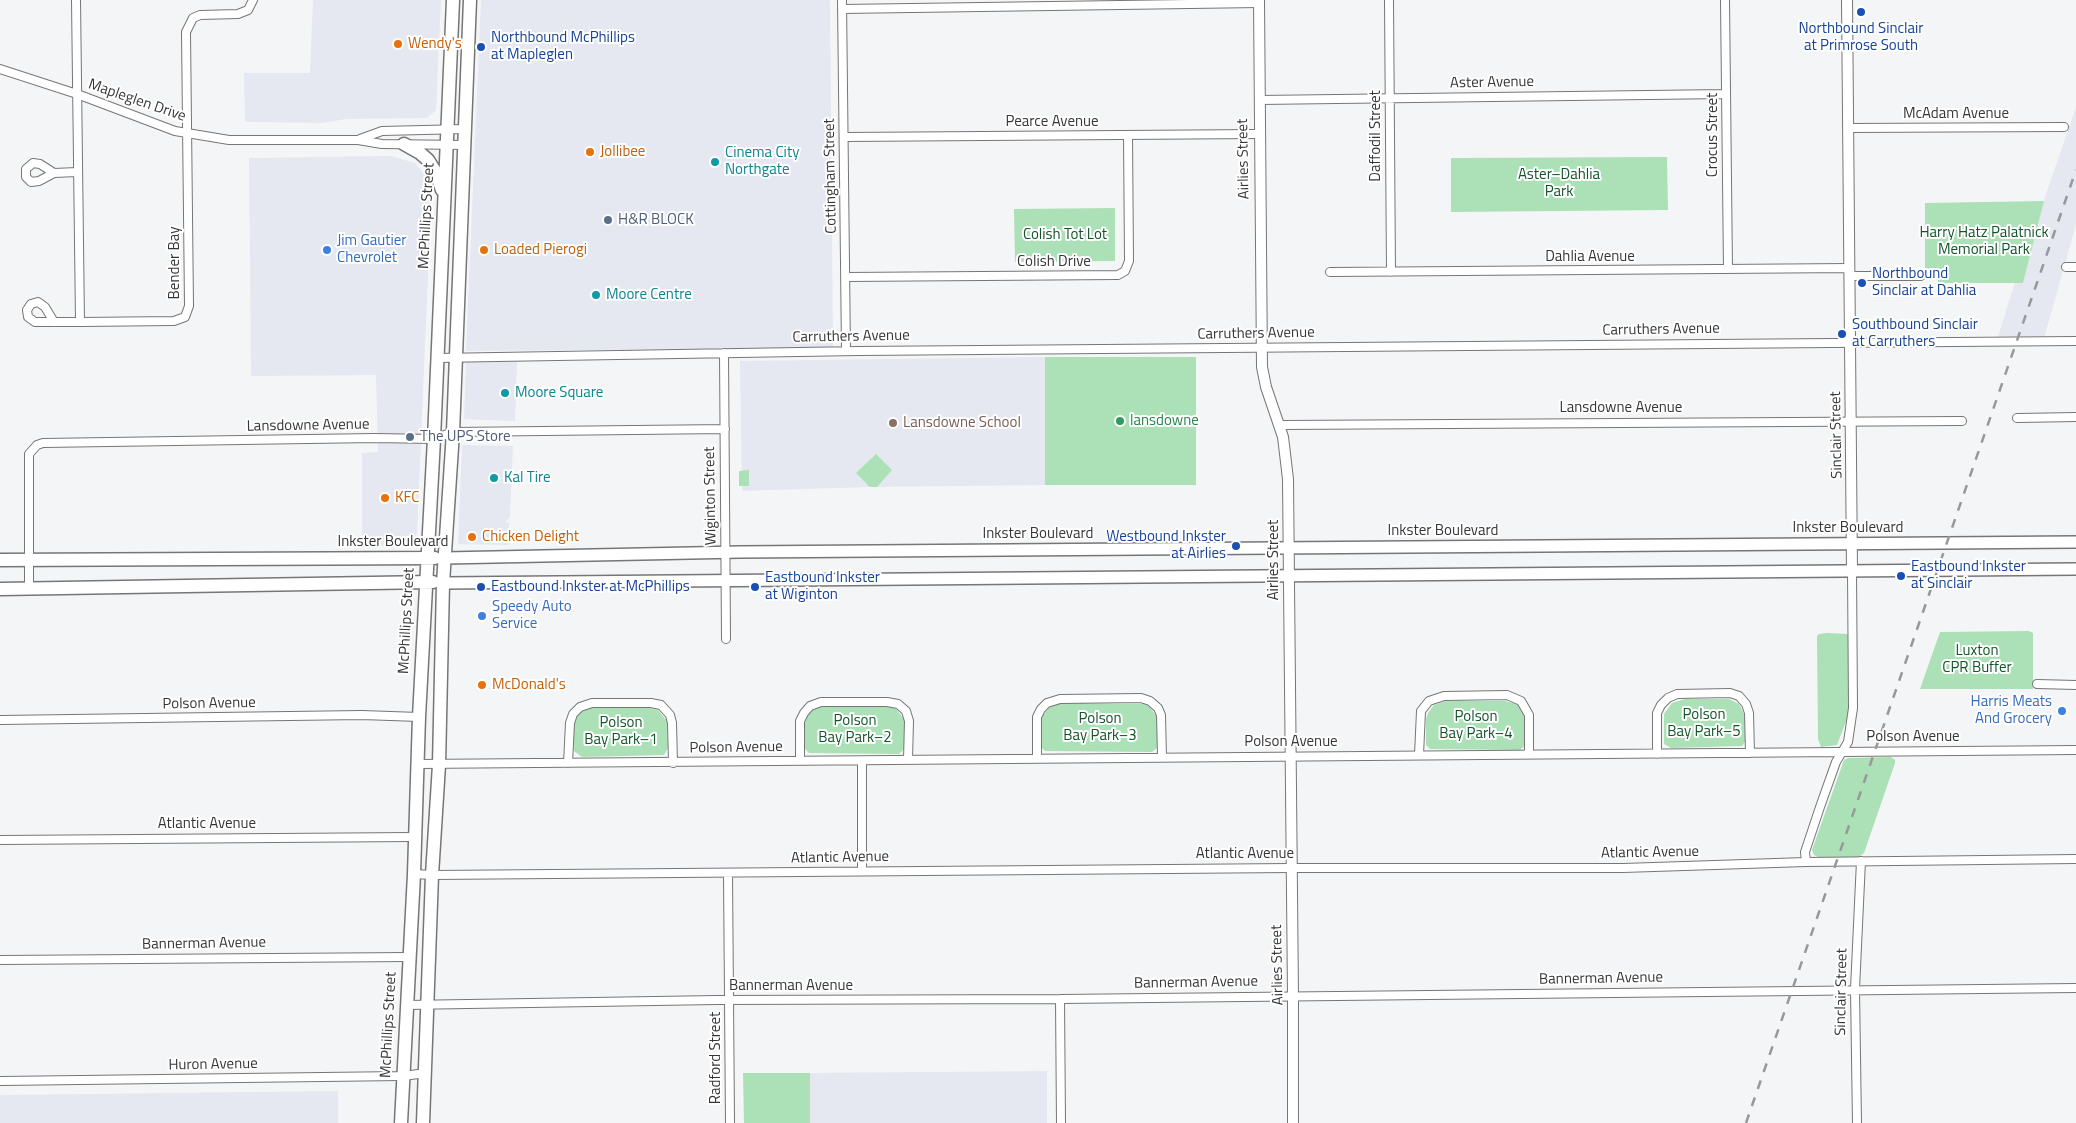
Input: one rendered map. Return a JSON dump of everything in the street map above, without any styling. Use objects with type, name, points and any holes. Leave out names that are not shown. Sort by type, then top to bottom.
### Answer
[{"type":"main road","name":"McPhillips Street","points":[[402,1123],[425,582],[434,439],[453,0]]},
{"type":"main road","points":[[423,1123],[438,765],[443,583],[453,432],[470,0]]},
{"type":"main road","points":[[404,144],[428,160],[436,173],[444,198]]},
{"type":"main road","name":"Inkster Boulevard","points":[[0,560],[445,558],[726,552],[2076,542]]},
{"type":"main road","points":[[0,589],[425,582],[1289,577],[2076,569]]},
{"type":"street","points":[[76,0],[80,322]]},
{"type":"street","points":[[188,133],[186,32],[189,23],[193,18],[200,15],[244,13],[248,10],[253,0]]},
{"type":"street","name":"Daffodil Street","points":[[1389,0],[1390,272]]},
{"type":"street","name":"Crocus Street","points":[[1725,0],[1728,270]]},
{"type":"street","name":"Sinclair Street","points":[[1806,862],[1805,852],[1841,751],[1848,742],[1853,708],[1848,0]]},
{"type":"street","points":[[842,4],[1259,2]]},
{"type":"street","name":"Airlies Street","points":[[1259,2],[1262,368],[1266,387],[1280,425],[1287,456],[1288,479],[1293,996],[1292,1123]]},
{"type":"street","name":"Cottingham Street","points":[[842,4],[846,351]]},
{"type":"street","name":"Mapleglen Drive","points":[[0,69],[77,94],[175,131],[229,140],[358,140],[382,144],[465,145]]},
{"type":"street","name":"Aster Avenue","points":[[1259,100],[1726,94]]},
{"type":"street","name":"McAdam Avenue","points":[[1849,128],[2064,127]]},
{"type":"street","name":"Mapleglen Drive","points":[[358,140],[382,131],[465,129]]},
{"type":"street","name":"Bender Bay","points":[[54,322],[174,321],[185,317],[189,306],[188,133]]},
{"type":"street","name":"Pearce Avenue","points":[[845,137],[1259,134]]},
{"type":"street","name":"Colish Drive","points":[[846,277],[1118,275],[1125,271],[1129,260],[1128,135]]},
{"type":"street","points":[[54,173],[77,172]]},
{"type":"street","points":[[2066,267],[2076,267]]},
{"type":"street","name":"Dahlia Avenue","points":[[1330,272],[1728,270],[1850,272],[1921,276]]},
{"type":"street","name":"Carruthers Avenue","points":[[437,358],[846,351],[2076,341]]},
{"type":"street","name":"Wiginton Street","points":[[724,353],[726,639]]},
{"type":"street","points":[[2017,418],[2076,417]]},
{"type":"street","name":"Lansdowne Avenue","points":[[1280,425],[1962,421]]},
{"type":"street","name":"Lansdowne Avenue","points":[[29,589],[29,454],[37,445],[43,443],[375,438],[434,439],[453,432],[724,429]]},
{"type":"street","points":[[2036,684],[2076,684]]},
{"type":"street","points":[[1657,754],[1657,713],[1661,705],[1668,698],[1678,694],[1730,693],[1739,696],[1746,704],[1749,713],[1750,753]]},
{"type":"street","points":[[1419,755],[1422,707],[1434,698],[1507,695],[1521,701],[1529,715],[1529,754]]},
{"type":"street","points":[[1037,759],[1037,717],[1040,709],[1047,703],[1060,699],[1141,698],[1150,701],[1158,708],[1161,715],[1162,757]]},
{"type":"street","name":"Polson Avenue","points":[[800,761],[800,721],[810,706],[821,702],[887,702],[898,704],[906,711],[909,721],[908,760]]},
{"type":"street","name":"Polson Avenue","points":[[568,763],[570,723],[573,714],[580,707],[592,703],[651,703],[661,705],[670,715],[672,723],[673,763]]},
{"type":"street","name":"Polson Avenue","points":[[0,720],[362,715],[419,717]]},
{"type":"street","name":"Polson Avenue","points":[[418,764],[2076,750]]},
{"type":"street","points":[[862,761],[862,871]]},
{"type":"street","name":"Atlantic Avenue","points":[[0,840],[414,836]]},
{"type":"street","name":"Atlantic Avenue","points":[[414,874],[1292,868],[1623,868],[1806,862],[2076,859]]},
{"type":"street","name":"Sinclair Street","points":[[1857,1123],[1855,989],[1861,861]]},
{"type":"street","name":"Radford Street","points":[[728,873],[730,1123]]},
{"type":"street","name":"Bannerman Avenue","points":[[0,960],[409,957]]},
{"type":"street","name":"Bannerman Avenue","points":[[406,1005],[729,1000],[1060,999],[2076,988]]},
{"type":"street","points":[[1060,999],[1061,1123]]},
{"type":"street","name":"Huron Avenue","points":[[0,1081],[403,1076],[426,1073]]},
{"type":"shaded area","points":[[313,0],[441,0],[436,110],[427,118],[346,119],[323,123],[245,122],[244,73],[310,73]]},
{"type":"shaded area","points":[[481,0],[830,0],[833,348],[466,351]]},
{"type":"shaded area","points":[[2076,107],[2076,225],[2044,338],[1998,337],[2015,282],[2023,283],[2044,200]]},
{"type":"shaded area","points":[[391,156],[415,163],[425,175],[431,204],[417,533],[414,541],[409,545],[362,546],[362,453],[378,452],[376,375],[251,376],[249,158]]},
{"type":"shaded area","name":"Lansdowne School","points":[[1045,357],[1045,485],[742,491],[740,361]]},
{"type":"shaded area","points":[[466,361],[517,362],[515,421],[464,419]]},
{"type":"shaded area","points":[[462,445],[513,446],[510,517],[505,522],[509,523],[509,545],[458,544]]},
{"type":"shaded area","points":[[1047,1071],[1047,1123],[810,1123],[810,1073]]},
{"type":"shaded area","points":[[338,1091],[338,1123],[0,1123],[0,1095]]},
{"type":"green space","name":"Aster–Dahlia Park","points":[[1667,157],[1668,210],[1451,212],[1451,158]]},
{"type":"green space","name":"Harry Hatz Palatnick Memorial Park","points":[[2044,201],[2023,283],[1938,283],[1938,273],[1925,270],[1925,203]]},
{"type":"green space","name":"Colish Tot Lot","points":[[1115,208],[1115,261],[1015,262],[1014,209]]},
{"type":"green space","name":"lansdowne","points":[[1045,357],[1196,357],[1196,485],[1045,485]]},
{"type":"green space","points":[[876,454],[892,470],[877,487],[870,487],[856,473]]},
{"type":"green space","points":[[749,470],[749,486],[739,486],[739,471]]},
{"type":"green space","name":"Luxton CPR Buffer","points":[[2029,631],[2033,633],[2033,689],[1920,689],[1940,632]]},
{"type":"green space","points":[[1827,633],[1847,634],[1849,636],[1849,707],[1848,716],[1837,745],[1821,747],[1818,739],[1817,636]]},
{"type":"green space","name":"Polson Bay Park–5","points":[[1685,699],[1729,699],[1739,704],[1745,716],[1745,742],[1742,746],[1671,748],[1664,744],[1664,714],[1672,703]]},
{"type":"green space","name":"Polson Bay Park–4","points":[[1446,701],[1505,701],[1517,704],[1525,715],[1526,745],[1520,750],[1430,749],[1426,745],[1426,719],[1428,713],[1434,705]]},
{"type":"green space","name":"Polson Bay Park–3","points":[[1061,703],[1143,704],[1149,706],[1157,717],[1158,747],[1152,752],[1045,751],[1041,747],[1041,721],[1043,715],[1050,707]]},
{"type":"green space","name":"Polson Bay Park–2","points":[[824,705],[890,705],[904,719],[904,749],[899,754],[809,753],[805,749],[805,723],[813,709]]},
{"type":"green space","name":"Polson Bay Park–1","points":[[646,707],[658,710],[667,721],[668,748],[664,755],[582,757],[574,751],[574,725],[578,714],[587,708]]},
{"type":"green space","points":[[1891,757],[1895,760],[1895,763],[1864,853],[1859,857],[1820,858],[1814,855],[1812,850],[1844,760],[1848,758]]},
{"type":"green space","points":[[743,1073],[810,1073],[810,1123],[744,1123]]},
{"type":"railway","points":[[1746,1123],[2076,170]]},
{"type":"place","name":"Northbound Sinclair at Primrose South","points":[[1861,12]]},
{"type":"place","name":"Wendy's","points":[[398,44]]},
{"type":"place","name":"Northbound McPhillips at Mapleglen","points":[[481,47]]},
{"type":"place","name":"Jollibee","points":[[590,152]]},
{"type":"place","name":"Cinema City Northgate","points":[[715,162]]},
{"type":"place","name":"H&R BLOCK","points":[[608,220]]},
{"type":"place","name":"Jim Gautier Chevrolet","points":[[327,250]]},
{"type":"place","name":"Loaded Pierogi","points":[[484,250]]},
{"type":"place","name":"Northbound Sinclair at Dahlia","points":[[1862,283]]},
{"type":"place","name":"Moore Centre","points":[[596,295]]},
{"type":"place","name":"Southbound Sinclair at Carruthers","points":[[1842,334]]},
{"type":"place","name":"Moore Square","points":[[505,393]]},
{"type":"place","name":"lansdowne","points":[[1120,421]]},
{"type":"place","name":"Lansdowne School","points":[[893,423]]},
{"type":"place","name":"The UPS Store","points":[[410,437]]},
{"type":"place","name":"Kal Tire","points":[[494,478]]},
{"type":"place","name":"KFC","points":[[385,498]]},
{"type":"place","name":"Chicken Delight","points":[[472,537]]},
{"type":"place","name":"Westbound Inkster at Airlies","points":[[1236,546]]},
{"type":"place","name":"Eastbound Inkster at Sinclair","points":[[1901,576]]},
{"type":"place","name":"Eastbound Inkster at McPhillips","points":[[481,587]]},
{"type":"place","name":"Eastbound Inkster at Wiginton","points":[[755,587]]},
{"type":"place","name":"Speedy Auto Service","points":[[482,616]]},
{"type":"place","name":"McDonald's","points":[[482,685]]},
{"type":"place","name":"Harris Meats And Grocery","points":[[2062,711]]}]
